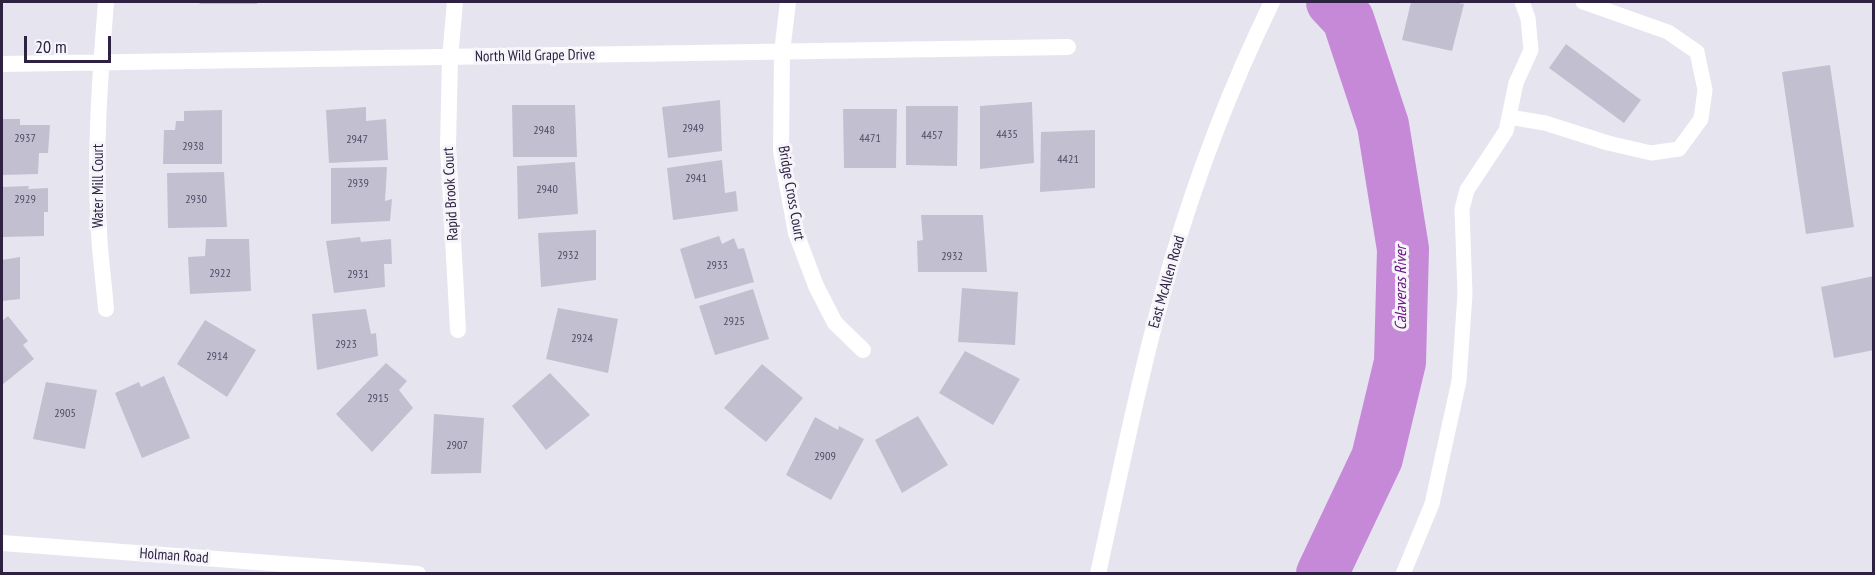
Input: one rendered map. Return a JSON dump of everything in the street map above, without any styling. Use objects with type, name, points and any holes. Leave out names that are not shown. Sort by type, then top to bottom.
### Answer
[{"type":"street","name":"Water Mill Court","points":[[106,2],[101,63],[98,155],[98,230],[106,309]]},
{"type":"street","name":"Rapid Brook Court","points":[[455,2],[450,58],[448,146],[458,330]]},
{"type":"street","name":"Bridge Cross Court","points":[[788,2],[782,52],[781,151],[796,233],[816,286],[835,323],[863,350]]},
{"type":"street","name":"East McAllen Road","points":[[1098,573],[1140,381],[1172,260],[1197,183],[1252,42],[1272,2]]},
{"type":"street","name":"North Wild Grape Drive","points":[[2,64],[1068,47]]},
{"type":"street","name":"Holman Road","points":[[2,543],[309,570],[418,573]]},
{"type":"lane","points":[[1403,573],[1432,504],[1459,381],[1465,294],[1461,209],[1467,190],[1506,131],[1516,83],[1531,50],[1528,18],[1522,2]]},
{"type":"lane","points":[[1509,117],[1545,123],[1608,143],[1651,153],[1679,149],[1701,119],[1705,90],[1697,52],[1668,32],[1583,2]]},
{"type":"building","points":[[198,2],[257,2],[257,4],[200,4]]},
{"type":"building","points":[[1411,2],[1464,4],[1452,51],[1402,40]]},
{"type":"building","points":[[1566,44],[1641,100],[1624,123],[1549,68]]},
{"type":"building","points":[[1830,65],[1854,227],[1806,234],[1782,72]]},
{"type":"building","points":[[720,100],[722,151],[668,158],[662,107]]},
{"type":"building","points":[[1032,102],[1034,163],[980,169],[980,106]]},
{"type":"building","points":[[512,105],[575,105],[577,157],[513,157]]},
{"type":"building","points":[[906,106],[958,106],[957,166],[906,165]]},
{"type":"building","points":[[366,107],[366,121],[386,119],[388,160],[329,163],[326,110]]},
{"type":"building","points":[[843,109],[897,109],[896,168],[844,168]]},
{"type":"building","points":[[222,110],[222,164],[163,164],[164,130],[175,130],[176,121],[184,121],[184,111]]},
{"type":"building","points":[[2,119],[20,119],[20,125],[50,125],[48,153],[39,153],[38,174],[2,175]]},
{"type":"building","points":[[1095,130],[1095,188],[1040,192],[1041,132]]},
{"type":"building","points":[[722,160],[725,193],[736,191],[738,211],[673,220],[667,168]]},
{"type":"building","points":[[575,162],[578,214],[518,219],[517,166]]},
{"type":"building","points":[[387,167],[385,201],[392,199],[390,221],[331,224],[331,168]]},
{"type":"building","points":[[224,172],[227,227],[168,228],[167,173]]},
{"type":"building","points":[[29,186],[28,189],[48,188],[48,212],[44,212],[44,236],[2,237],[2,187]]},
{"type":"building","points":[[921,215],[983,215],[987,272],[918,272],[917,241],[923,240]]},
{"type":"building","points":[[596,230],[596,280],[541,287],[538,233]]},
{"type":"building","points":[[719,236],[722,244],[734,238],[738,249],[744,248],[754,282],[695,299],[680,249]]},
{"type":"building","points":[[360,237],[361,242],[391,239],[392,264],[384,264],[385,287],[334,293],[326,241]]},
{"type":"building","points":[[206,239],[249,239],[251,291],[190,294],[188,257],[205,256]]},
{"type":"building","points":[[20,257],[20,299],[2,301],[2,260]]},
{"type":"building","points":[[1874,276],[1874,350],[1834,358],[1821,287]]},
{"type":"building","points":[[962,288],[1018,292],[1015,345],[958,342]]},
{"type":"building","points":[[753,289],[769,339],[715,355],[699,306]]},
{"type":"building","points":[[558,308],[618,319],[608,373],[546,359]]},
{"type":"building","points":[[366,309],[371,334],[376,333],[378,356],[317,370],[312,314]]},
{"type":"building","points":[[8,316],[28,341],[23,345],[34,359],[2,385],[2,321]]},
{"type":"building","points":[[205,320],[256,350],[227,397],[177,364]]},
{"type":"building","points":[[965,351],[1020,379],[993,425],[939,393]]},
{"type":"building","points":[[386,363],[407,381],[399,390],[413,408],[372,452],[336,414]]},
{"type":"building","points":[[762,364],[803,398],[766,442],[724,408]]},
{"type":"building","points":[[550,373],[590,415],[546,450],[512,406]]},
{"type":"building","points":[[164,376],[190,438],[142,458],[115,393],[139,382],[141,387]]},
{"type":"building","points":[[46,382],[97,390],[85,449],[33,439]]},
{"type":"building","points":[[434,414],[484,418],[481,473],[431,474]]},
{"type":"building","points":[[918,416],[948,465],[902,493],[875,440]]},
{"type":"building","points":[[815,417],[838,430],[839,426],[864,439],[831,500],[786,475]]},
{"type":"waterway","name":"Calaveras River","points":[[1322,574],[1377,458],[1400,362],[1403,249],[1383,125],[1348,19],[1332,2]]}]
